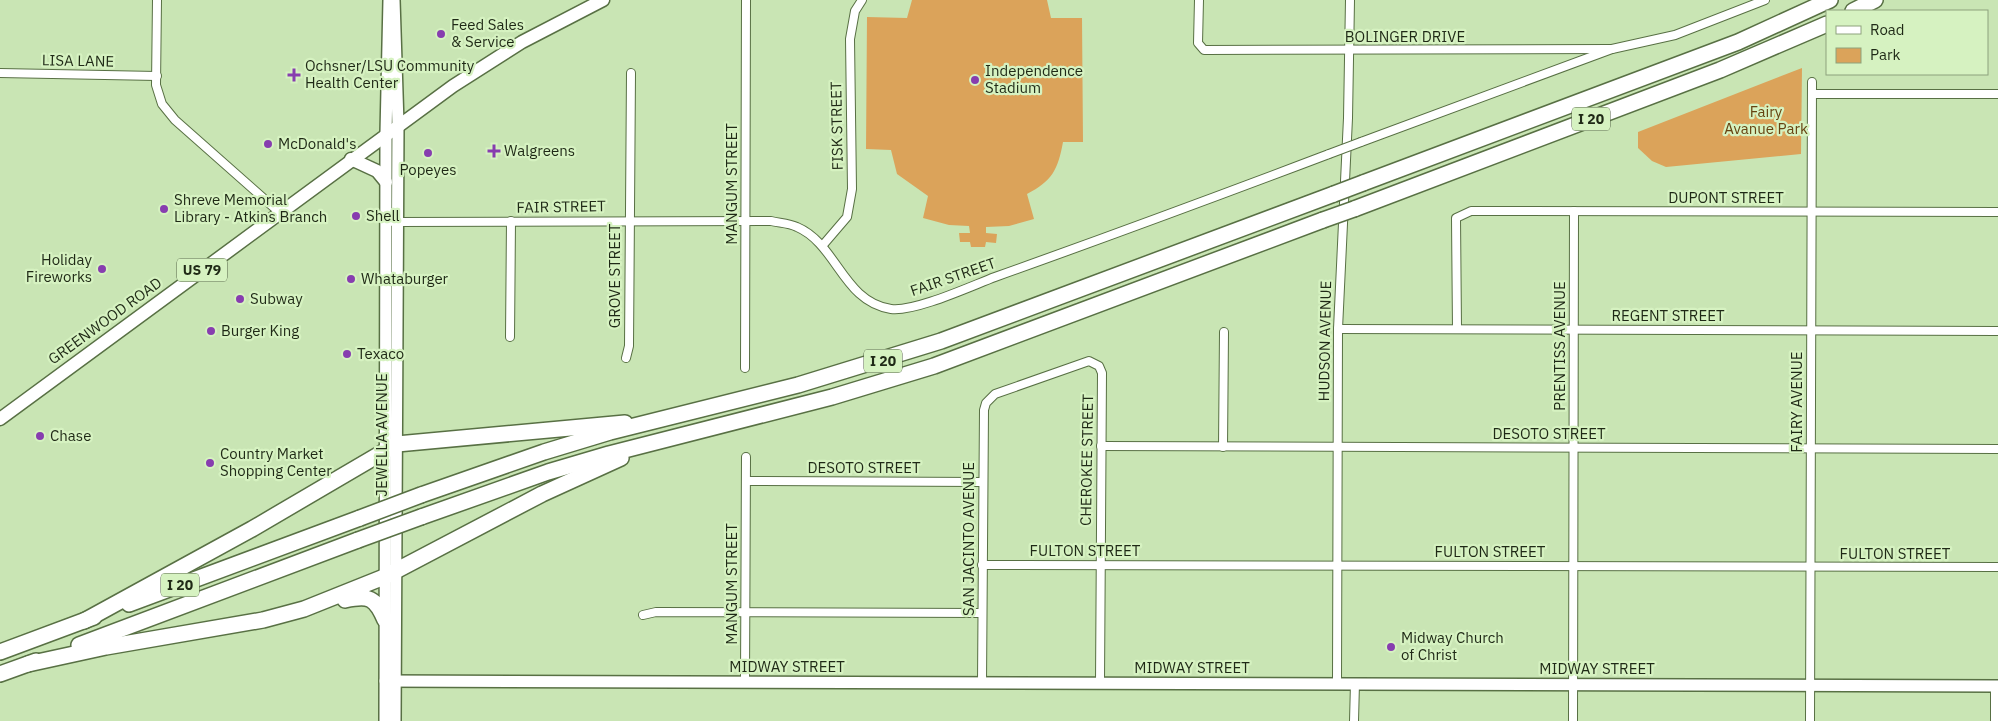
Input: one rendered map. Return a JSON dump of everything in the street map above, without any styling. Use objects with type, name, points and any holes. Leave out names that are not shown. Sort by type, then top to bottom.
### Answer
[{"type":"highway","name":"I 20","points":[[0,652],[421,495],[544,452],[645,422],[798,385],[942,341],[1731,45],[1830,0]]},
{"type":"highway","points":[[1855,10],[1875,0]]},
{"type":"highway","name":"I 20","points":[[0,674],[358,540],[548,472],[659,441],[832,397],[934,366],[1720,70],[1826,24]]},
{"type":"highway","points":[[84,621],[244,534],[391,448],[609,422],[645,422]]},
{"type":"highway","points":[[304,609],[391,574],[542,494],[659,441]]},
{"type":"highway","points":[[28,664],[114,645],[263,620],[304,609],[366,597],[378,605],[385,620]]},
{"type":"main road","name":"GREENWOOD ROAD","points":[[0,419],[398,124],[483,66],[603,0]]},
{"type":"main road","points":[[351,160],[377,171],[386,182]]},
{"type":"street","points":[[157,0],[156,76],[158,94],[167,112],[279,212]]},
{"type":"street","name":"JEWELLA AVENUE","points":[[389,0],[386,182],[391,222]]},
{"type":"street","name":"JEWELLA AVENUE","points":[[386,721],[391,681],[391,222],[398,124],[394,0]]},
{"type":"street","name":"MANGUM STREET","points":[[746,0],[746,368]]},
{"type":"street","name":"FISK STREET","points":[[823,246],[846,217],[852,189],[850,39],[855,12],[862,0]]},
{"type":"street","name":"BOLINGER DRIVE","points":[[1199,0],[1198,43],[1204,50],[1612,49]]},
{"type":"street","name":"HUDSON AVENUE","points":[[1338,683],[1338,330],[1350,51],[1350,0]]},
{"type":"street","name":"BOLINGER DRIVE","points":[[1361,142],[1612,49],[1675,35],[1765,0]]},
{"type":"street","name":"LISA LANE","points":[[0,73],[156,76]]},
{"type":"street","name":"GROVE STREET","points":[[626,358],[628,346],[631,74]]},
{"type":"street","name":"FAIRY AVENUE","points":[[1810,721],[1812,82]]},
{"type":"street","points":[[1812,94],[1998,94]]},
{"type":"street","name":"FAIR STREET","points":[[391,222],[746,221],[797,226],[823,246],[849,283],[864,298],[889,308],[915,306],[1210,200],[1361,142]]},
{"type":"street","name":"DUPONT STREET","points":[[1456,329],[1456,218],[1471,211],[1998,212]]},
{"type":"street","name":"PRENTISS AVENUE","points":[[1573,721],[1574,211]]},
{"type":"street","points":[[510,337],[511,221]]},
{"type":"street","name":"REGENT STREET","points":[[1338,330],[1998,331]]},
{"type":"street","points":[[1223,447],[1224,332]]},
{"type":"street","name":"SAN JACINTO AVENUE","points":[[982,682],[984,410],[991,397],[1084,361],[1094,362]]},
{"type":"street","name":"CHEROKEE STREET","points":[[1094,362],[1102,372],[1100,682]]},
{"type":"street","name":"DESOTO STREET","points":[[1101,446],[1998,449]]},
{"type":"street","name":"MANGUM STREET","points":[[745,682],[746,457]]},
{"type":"street","name":"DESOTO STREET","points":[[746,481],[982,482]]},
{"type":"street","name":"FULTON STREET","points":[[982,565],[1998,568]]},
{"type":"street","name":"JEWELLA AVENUE","points":[[391,574],[385,620],[395,721]]},
{"type":"street","points":[[643,615],[656,612],[982,613]]},
{"type":"street","name":"MIDWAY STREET","points":[[391,681],[1997,686]]},
{"type":"street","points":[[1354,683],[1354,721]]},
{"type":"street","points":[[1995,721],[1997,686]]},
{"type":"green space","name":"Independence Stadium","points":[[912,0],[1047,0],[1051,18],[1082,18],[1083,142],[1063,142],[1059,160],[1052,174],[1036,189],[1027,194],[1034,219],[1009,226],[986,227],[986,233],[997,234],[996,243],[986,242],[985,247],[971,247],[970,242],[960,242],[959,233],[970,233],[969,226],[949,225],[923,218],[928,196],[897,174],[891,150],[866,149],[867,17],[907,18]]},
{"type":"green space","name":"Fairy Avanue Park","points":[[1802,68],[1801,154],[1666,167],[1652,161],[1638,148],[1638,132]]},
{"type":"place","name":"Feed Sales & Service","points":[[441,34]]},
{"type":"place","name":"Ochsner/LSU Community Health Center","points":[[294,75]]},
{"type":"place","name":"Independence Stadium","points":[[975,80]]},
{"type":"place","name":"McDonald's","points":[[268,144]]},
{"type":"place","name":"Walgreens","points":[[494,151]]},
{"type":"place","name":"Popeyes","points":[[428,153]]},
{"type":"place","name":"Shreve Memorial Library - Atkins Branch","points":[[164,209]]},
{"type":"place","name":"Shell","points":[[356,216]]},
{"type":"place","name":"Holiday Fireworks","points":[[102,269]]},
{"type":"place","name":"Whataburger","points":[[351,279]]},
{"type":"place","name":"Subway","points":[[240,299]]},
{"type":"place","name":"Burger King","points":[[211,331]]},
{"type":"place","name":"Texaco","points":[[347,354]]},
{"type":"place","name":"Chase","points":[[40,436]]},
{"type":"place","name":"Country Market Shopping Center","points":[[210,463]]},
{"type":"place","name":"Midway Church of Christ","points":[[1391,647]]}]
